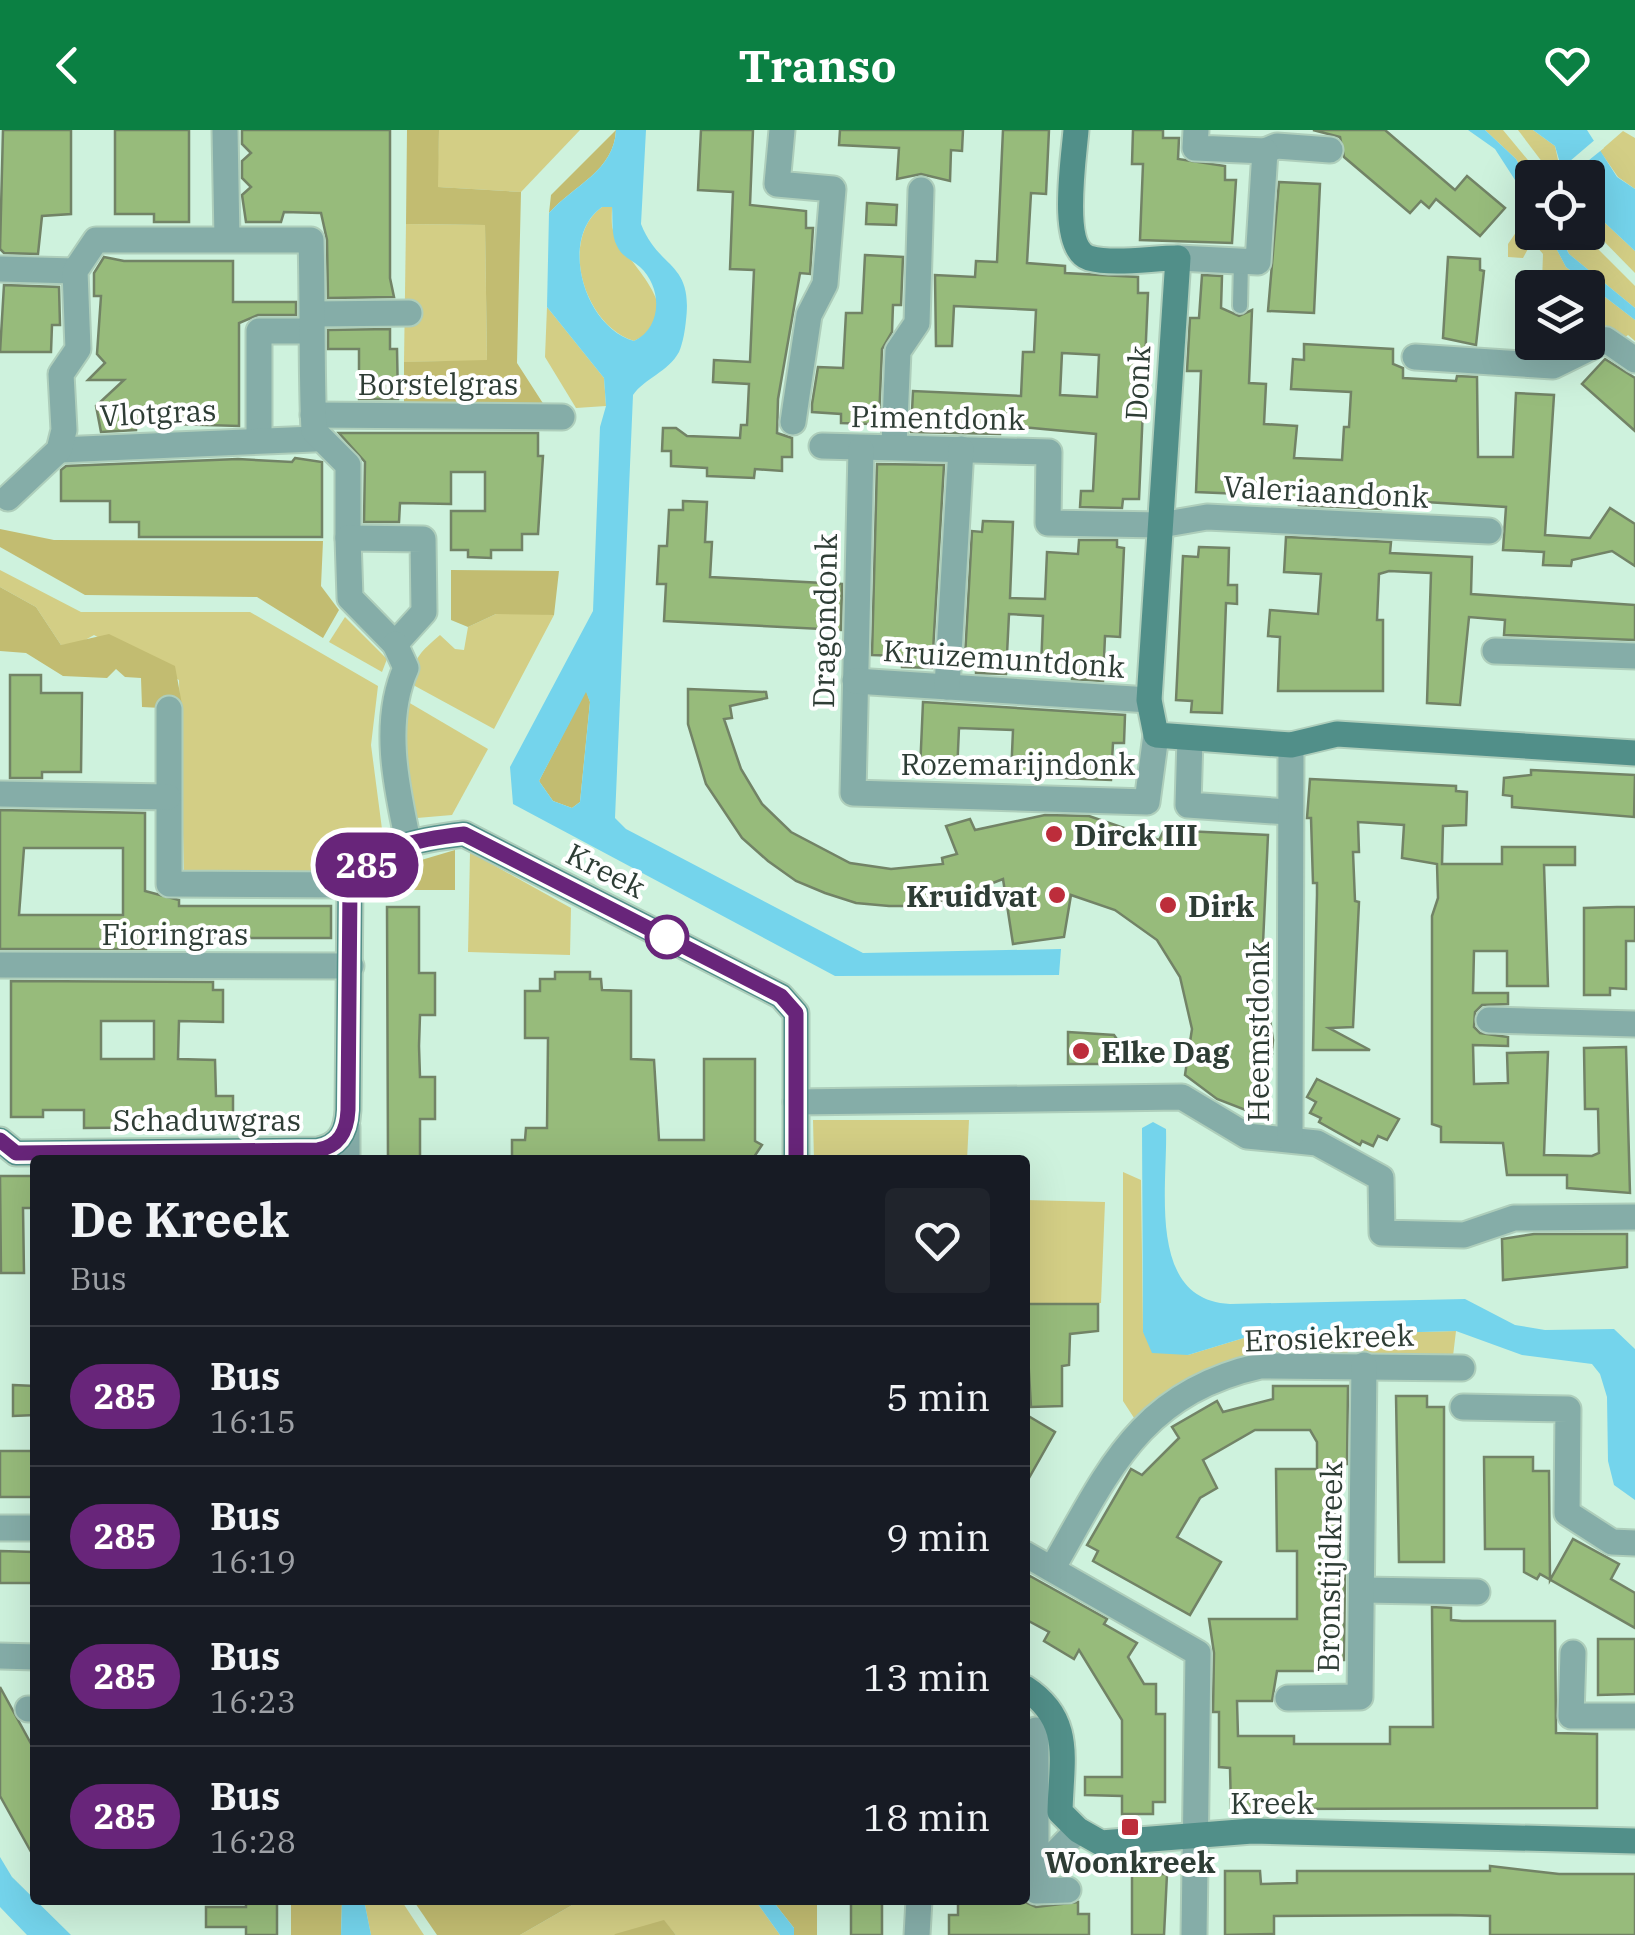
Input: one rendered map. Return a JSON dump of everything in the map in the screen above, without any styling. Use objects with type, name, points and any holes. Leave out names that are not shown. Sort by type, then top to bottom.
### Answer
[{"type":"street","points":[[224,130],[226,239]]},
{"type":"street","points":[[782,130],[777,184],[833,189],[825,284],[809,316],[793,422]]},
{"type":"street","points":[[1076,130],[1070,232],[1076,249],[1090,258],[1258,262],[1265,152]]},
{"type":"street","points":[[1196,130],[1195,148],[1265,152],[1278,146],[1330,150]]},
{"type":"street","points":[[894,446],[898,351],[917,323],[921,190]]},
{"type":"street","points":[[0,269],[75,271],[96,240],[311,240],[313,423],[348,465],[350,598],[395,644],[406,668],[399,684],[392,771],[408,840],[362,868],[350,885],[347,1155]]},
{"type":"street","name":"Donk","points":[[1156,735],[1148,700],[1178,258]]},
{"type":"street","name":"Vlotgras","points":[[8,498],[59,450],[64,430],[61,374],[78,349],[75,271]]},
{"type":"street","points":[[311,322],[409,313]]},
{"type":"street","name":"Vlotgras","points":[[260,440],[259,331],[311,322]]},
{"type":"street","points":[[1416,356],[1553,366],[1606,340],[1635,360]]},
{"type":"street","name":"Borstelgras","points":[[313,423],[562,416]]},
{"type":"street","name":"Vlotgras","points":[[59,450],[314,439],[313,423]]},
{"type":"street","name":"Pimentdonk","points":[[822,446],[1049,452],[1048,523],[1162,524]]},
{"type":"street","points":[[947,688],[960,449]]},
{"type":"street","name":"Dragondonk","points":[[853,793],[861,450]]},
{"type":"street","name":"Valeriaandonk","points":[[1162,524],[1207,517],[1489,531]]},
{"type":"street","points":[[348,538],[423,540],[424,612],[395,644]]},
{"type":"street","points":[[1496,651],[1635,656]]},
{"type":"street","name":"Kruizemuntdonk","points":[[856,681],[1148,700]]},
{"type":"street","points":[[169,710],[168,884],[350,885]]},
{"type":"street","name":"Rozemarijndonk","points":[[853,793],[1146,802],[1156,735],[1291,745],[1338,734],[1635,753]]},
{"type":"street","points":[[1190,738],[1188,805],[1288,812]]},
{"type":"street","name":"Heemstdonk","points":[[1290,1139],[1291,745]]},
{"type":"street","points":[[0,794],[168,796]]},
{"type":"street","name":"Kreek","points":[[408,840],[464,834],[781,996],[796,1013],[796,1155]]},
{"type":"street","name":"Fioringras","points":[[0,965],[350,966]]},
{"type":"street","points":[[1490,1020],[1635,1024]]},
{"type":"street","points":[[796,1102],[1182,1097],[1247,1136],[1317,1143],[1381,1178],[1382,1233],[1464,1236],[1514,1218],[1635,1218]]},
{"type":"street","name":"Schaduwgras","points":[[132,1155],[318,1150],[337,1143],[347,1127]]},
{"type":"street","name":"Schaduwgras","points":[[0,1140],[16,1153],[69,1155]]},
{"type":"street","name":"Bronstijdkreek","points":[[1288,1698],[1360,1697],[1364,1365]]},
{"type":"street","name":"Erosiekreek","points":[[1052,1569],[1122,1448],[1152,1417],[1229,1373],[1260,1366],[1462,1368]]},
{"type":"street","points":[[1464,1408],[1568,1409],[1567,1513],[1612,1542],[1635,1543]]},
{"type":"street","points":[[0,1528],[30,1528]]},
{"type":"street","points":[[1030,1557],[1198,1653],[1194,1935]]},
{"type":"street","points":[[1363,1590],[1477,1592]]},
{"type":"street","points":[[1573,1653],[1572,1716],[1635,1716]]},
{"type":"street","points":[[0,1656],[30,1657]]},
{"type":"street","points":[[1030,1692],[1054,1713],[1061,1731],[1060,1812],[1078,1830],[1032,1885]]},
{"type":"street","points":[[1032,1885],[1036,1730]]},
{"type":"street","name":"Kreek","points":[[1078,1830],[1101,1842],[1252,1831],[1635,1841]]},
{"type":"street","points":[[1032,1885],[1068,1890]]},
{"type":"street","points":[[917,1935],[919,1905]]},
{"type":"lane","points":[[1240,306],[1242,262]]},
{"type":"shaded area","points":[[407,130],[439,130],[438,187],[521,192],[517,363],[546,408],[404,406],[404,362],[487,360],[485,225],[406,224]]},
{"type":"shaded area","points":[[439,130],[580,130],[521,192],[437,187]]},
{"type":"shaded area","points":[[616,130],[614,144],[601,167],[549,213],[551,195]]},
{"type":"shaded area","points":[[1485,130],[1503,130],[1528,160],[1516,159]]},
{"type":"shaded area","points":[[1518,130],[1533,130],[1555,146],[1558,160],[1541,160]]},
{"type":"shaded area","points":[[1623,131],[1635,138],[1635,189],[1618,177],[1600,151]]},
{"type":"shaded area","points":[[602,207],[612,207],[612,228],[619,243],[657,302],[658,316],[651,329],[634,341],[616,332],[602,318],[583,280],[581,239],[589,221]]},
{"type":"shaded area","points":[[1605,223],[1635,251],[1635,273],[1605,242]]},
{"type":"shaded area","points":[[406,224],[485,225],[487,361],[404,362]]},
{"type":"shaded area","points":[[1515,234],[1515,250],[1527,250],[1523,258],[1508,257],[1508,244]]},
{"type":"shaded area","points":[[1540,250],[1557,250],[1570,270],[1542,270]]},
{"type":"shaded area","points":[[1567,250],[1599,250],[1635,286],[1635,308],[1605,283],[1605,270],[1589,270]]},
{"type":"shaded area","points":[[1605,297],[1635,320],[1635,341],[1628,335],[1623,339],[1605,337]]},
{"type":"shaded area","points":[[547,307],[604,378],[606,406],[576,408],[545,357]]},
{"type":"shaded area","points":[[0,529],[54,540],[323,541],[321,586],[339,610],[323,638],[257,597],[85,595],[0,547]]},
{"type":"shaded area","points":[[0,570],[81,612],[250,612],[378,686],[371,745],[382,829],[350,849],[329,876],[184,872],[179,680],[94,635],[78,644],[61,645],[36,607],[0,587]]},
{"type":"shaded area","points":[[451,570],[559,571],[554,615],[496,614],[468,627],[451,620]]},
{"type":"shaded area","points":[[0,587],[36,607],[61,645],[109,634],[175,666],[183,710],[168,698],[161,708],[142,707],[141,678],[125,677],[116,669],[107,678],[63,676],[26,653],[0,651]]},
{"type":"shaded area","points":[[496,614],[554,615],[494,729],[415,686],[415,663],[440,635],[455,649],[464,650],[468,627]]},
{"type":"shaded area","points":[[345,617],[387,659],[382,672],[329,642]]},
{"type":"shaded area","points":[[586,690],[590,702],[580,802],[572,808],[553,801],[539,781]]},
{"type":"shaded area","points":[[408,702],[488,749],[452,815],[417,818],[403,784]]},
{"type":"shaded area","points":[[455,850],[455,890],[368,890],[381,872]]},
{"type":"shaded area","points":[[470,852],[571,908],[570,955],[468,952]]},
{"type":"shaded area","points":[[813,1120],[969,1120],[967,1155],[814,1155]]},
{"type":"shaded area","points":[[1123,1172],[1141,1180],[1143,1332],[1188,1355],[1247,1337],[1456,1331],[1453,1356],[1362,1357],[1362,1350],[1348,1350],[1347,1356],[1257,1357],[1136,1421],[1123,1401]]},
{"type":"shaded area","points":[[1030,1200],[1105,1202],[1101,1303],[1030,1305]]},
{"type":"shaded area","points":[[291,1905],[342,1905],[341,1935],[291,1935]]},
{"type":"shaded area","points":[[365,1905],[404,1905],[424,1935],[371,1935]]},
{"type":"shaded area","points":[[416,1905],[572,1905],[520,1935],[437,1935]]},
{"type":"shaded area","points":[[572,1905],[759,1905],[780,1935],[676,1935],[664,1921],[614,1935],[520,1935]]},
{"type":"shaded area","points":[[776,1905],[817,1905],[817,1935],[794,1935],[794,1928]]},
{"type":"shaded area","points":[[664,1920],[676,1935],[614,1935],[615,1934]]},
{"type":"water","points":[[616,130],[646,130],[641,224],[648,239],[680,276],[687,301],[679,352],[633,395],[615,818],[626,829],[863,953],[1061,949],[1059,975],[835,976],[513,804],[510,767],[593,611],[600,427],[606,406],[604,378],[547,307],[549,213],[601,167],[614,144]],"holes":[[[602,207],[612,207],[617,246],[640,267],[656,296],[650,327],[634,341],[602,319],[583,280],[581,239],[589,221]],[[586,692],[590,702],[580,802],[572,808],[553,801],[539,781]]]},
{"type":"water","points":[[1468,130],[1485,130],[1516,159],[1515,180],[1495,149]]},
{"type":"water","points":[[1533,130],[1587,130],[1617,177],[1635,189],[1635,251],[1605,223],[1605,160],[1559,160],[1555,146]]},
{"type":"water","points":[[1557,250],[1567,250],[1589,270],[1570,270]]},
{"type":"water","points":[[1605,283],[1635,308],[1635,320],[1605,297]]},
{"type":"water","points":[[1153,1122],[1166,1129],[1165,1208],[1173,1262],[1185,1283],[1203,1298],[1230,1304],[1465,1299],[1515,1325],[1545,1330],[1614,1329],[1635,1349],[1635,1500],[1614,1485],[1608,1461],[1607,1397],[1600,1374],[1592,1364],[1522,1355],[1456,1331],[1247,1337],[1188,1355],[1152,1353],[1143,1332],[1142,1128]]},
{"type":"water","points":[[0,1857],[12,1877],[30,1895],[30,1905],[40,1905],[71,1935],[27,1935],[0,1907]]},
{"type":"water","points":[[342,1905],[365,1905],[371,1935],[341,1935]]},
{"type":"water","points":[[759,1905],[776,1905],[794,1928],[794,1935],[780,1935]]},
{"type":"pier","points":[[1597,138],[1604,148],[1589,160],[1571,160]]},
{"type":"building","points":[[3,130],[71,130],[71,214],[42,216],[38,254],[4,253],[0,249]]},
{"type":"building","points":[[115,130],[189,130],[189,222],[154,222],[154,214],[115,214]]},
{"type":"building","points":[[242,130],[390,130],[390,278],[394,297],[328,298],[327,240],[321,213],[284,212],[281,222],[246,222],[242,195],[251,187],[242,178],[242,161],[251,153],[242,144]]},
{"type":"building","points":[[701,130],[753,130],[750,205],[806,211],[806,228],[813,228],[810,274],[800,273],[778,399],[777,433],[792,438],[792,457],[782,457],[782,471],[755,469],[754,478],[707,476],[707,468],[671,466],[671,451],[662,451],[663,428],[676,428],[687,436],[740,438],[741,425],[747,425],[749,384],[713,382],[714,360],[750,362],[754,270],[730,269],[733,192],[698,190]]},
{"type":"building","points":[[840,130],[963,130],[962,151],[951,150],[950,181],[921,174],[897,179],[899,148],[839,145]]},
{"type":"building","points":[[1003,130],[1049,130],[1046,194],[1031,193],[1027,263],[1065,266],[1065,273],[1138,277],[1138,293],[1148,293],[1139,499],[1123,499],[1122,508],[1080,507],[1081,491],[1093,491],[1096,434],[1000,425],[1000,434],[911,432],[913,391],[1021,396],[1023,352],[1034,352],[1036,310],[954,306],[952,346],[936,346],[935,275],[975,277],[976,261],[997,262]],"holes":[[[1062,353],[1099,355],[1097,397],[1060,395]]]},
{"type":"building","points":[[1133,130],[1163,130],[1163,138],[1179,138],[1178,159],[1225,166],[1225,180],[1236,180],[1232,243],[1140,240],[1143,164],[1132,164]]},
{"type":"building","points":[[1313,130],[1385,130],[1455,190],[1467,176],[1505,208],[1480,236],[1436,199],[1429,208],[1421,201],[1410,213],[1344,157],[1340,137]]},
{"type":"building","points":[[1279,182],[1320,184],[1314,313],[1268,311]]},
{"type":"building","points":[[867,203],[897,205],[896,225],[866,224]]},
{"type":"building","points":[[865,255],[903,257],[901,305],[893,305],[892,332],[882,349],[879,419],[871,419],[871,424],[841,423],[841,414],[812,412],[812,404],[818,367],[843,368],[846,313],[862,313]]},
{"type":"building","points":[[104,257],[124,261],[233,261],[233,302],[296,302],[296,315],[258,315],[239,323],[239,426],[136,423],[136,430],[101,432],[96,406],[124,380],[88,380],[105,363],[97,354],[101,296],[94,296],[94,273]]},
{"type":"building","points":[[1448,257],[1480,259],[1480,270],[1484,271],[1476,345],[1443,338]]},
{"type":"building","points":[[1202,275],[1222,276],[1221,308],[1239,316],[1252,310],[1249,383],[1266,384],[1264,424],[1297,426],[1294,458],[1342,460],[1344,427],[1349,427],[1351,392],[1291,389],[1293,359],[1304,360],[1304,344],[1393,349],[1393,364],[1403,368],[1403,378],[1456,381],[1457,376],[1477,377],[1478,457],[1513,457],[1516,393],[1554,395],[1545,535],[1590,538],[1610,508],[1635,524],[1635,566],[1612,551],[1572,560],[1571,566],[1543,565],[1544,552],[1503,550],[1506,507],[1393,500],[1381,502],[1381,509],[1299,505],[1300,498],[1288,496],[1196,492],[1201,371],[1187,371],[1190,318],[1199,318]]},
{"type":"building","points":[[4,285],[59,287],[60,325],[52,325],[51,352],[0,352]]},
{"type":"building","points":[[390,329],[390,349],[397,349],[398,399],[359,399],[359,349],[328,349],[328,330]]},
{"type":"building","points":[[1605,359],[1635,378],[1635,431],[1582,384]]},
{"type":"building","points":[[339,433],[538,433],[538,456],[543,456],[538,534],[522,534],[522,550],[491,550],[491,558],[468,557],[468,550],[451,550],[451,511],[485,511],[485,472],[451,472],[451,504],[400,503],[399,522],[364,522],[365,462]]},
{"type":"building","points":[[295,458],[322,462],[322,537],[139,537],[139,522],[110,522],[110,501],[61,501],[61,470],[66,466],[238,459],[292,462]]},
{"type":"building","points":[[877,464],[944,465],[932,668],[902,667],[902,656],[872,655]]},
{"type":"building","points":[[683,501],[707,502],[705,542],[712,542],[710,577],[842,584],[841,630],[664,621],[666,584],[657,584],[659,546],[667,546],[669,510],[683,510]]},
{"type":"building","points":[[983,521],[1013,522],[1010,598],[1045,599],[1047,552],[1078,554],[1079,540],[1117,540],[1117,547],[1124,548],[1120,637],[1105,636],[1103,681],[1072,679],[1073,671],[1041,670],[1043,616],[1009,614],[1006,674],[976,673],[976,658],[965,657],[972,531],[982,532]]},
{"type":"building","points":[[1286,537],[1391,542],[1390,553],[1472,557],[1471,594],[1635,605],[1635,640],[1504,635],[1505,620],[1469,617],[1460,705],[1427,703],[1431,573],[1389,571],[1379,574],[1377,620],[1383,620],[1383,691],[1278,691],[1280,637],[1268,636],[1270,610],[1318,614],[1321,574],[1284,572]]},
{"type":"building","points":[[1199,547],[1229,548],[1228,585],[1237,585],[1237,604],[1226,603],[1222,713],[1191,712],[1192,701],[1176,700],[1183,556],[1198,557]]},
{"type":"building","points":[[10,675],[41,675],[41,693],[82,693],[81,772],[42,772],[42,778],[10,778]]},
{"type":"building","points":[[688,689],[766,692],[767,698],[730,706],[732,718],[724,719],[741,769],[762,804],[791,832],[850,863],[891,869],[943,864],[942,858],[957,854],[946,826],[970,819],[975,830],[1045,815],[1089,816],[1159,840],[1164,830],[1268,835],[1262,965],[1273,1040],[1272,1050],[1264,1050],[1272,1054],[1261,1116],[1217,1099],[1185,1075],[1192,1029],[1180,977],[1157,940],[1115,910],[1071,895],[1064,937],[1013,944],[1003,879],[921,906],[889,906],[856,903],[825,893],[796,881],[768,861],[742,838],[706,784],[688,724]]},
{"type":"building","points":[[923,702],[1125,715],[1124,743],[1113,743],[1111,780],[1011,776],[1013,730],[959,728],[957,773],[920,771]]},
{"type":"building","points":[[1531,770],[1635,775],[1634,817],[1512,807],[1512,796],[1503,795],[1504,778],[1531,775]]},
{"type":"building","points":[[1310,779],[1456,786],[1456,791],[1467,792],[1466,825],[1443,826],[1442,864],[1502,864],[1502,847],[1575,847],[1575,865],[1544,865],[1548,986],[1507,986],[1507,951],[1474,951],[1473,993],[1508,993],[1508,1004],[1482,1005],[1475,1012],[1474,1027],[1480,1033],[1508,1037],[1508,1046],[1473,1045],[1474,1084],[1508,1083],[1507,1053],[1548,1052],[1544,1155],[1592,1156],[1599,1153],[1598,1109],[1585,1109],[1584,1048],[1626,1047],[1630,1193],[1567,1188],[1567,1175],[1507,1175],[1503,1143],[1441,1142],[1441,1127],[1432,1124],[1432,916],[1438,898],[1437,864],[1402,858],[1404,825],[1358,822],[1359,852],[1353,852],[1355,901],[1359,902],[1353,1027],[1329,1028],[1370,1050],[1313,1050],[1317,883],[1313,883],[1311,818],[1307,818]]},
{"type":"building","points":[[0,810],[145,813],[145,891],[179,900],[179,906],[331,906],[331,938],[146,938],[146,949],[0,949]],"holes":[[[24,848],[123,848],[123,915],[19,915]]]},
{"type":"building","points":[[387,907],[419,907],[419,973],[435,973],[435,1015],[420,1015],[420,1077],[435,1077],[435,1119],[420,1119],[420,1155],[388,1155]]},
{"type":"building","points":[[1635,907],[1635,941],[1626,941],[1626,989],[1610,988],[1610,995],[1584,995],[1584,908]]},
{"type":"building","points":[[555,972],[590,972],[590,979],[601,979],[602,990],[631,991],[631,1059],[654,1060],[659,1140],[704,1140],[704,1059],[755,1059],[755,1141],[762,1145],[755,1155],[512,1155],[512,1140],[525,1140],[526,1128],[547,1128],[548,1038],[525,1038],[525,991],[540,991],[540,979],[555,979]]},
{"type":"building","points":[[11,981],[213,982],[213,990],[223,990],[223,1022],[179,1021],[178,1059],[215,1060],[216,1096],[233,1096],[233,1116],[224,1116],[224,1127],[84,1128],[84,1110],[43,1110],[43,1117],[11,1117]],"holes":[[[101,1021],[154,1021],[154,1059],[101,1059]]]},
{"type":"building","points":[[1068,1032],[1114,1035],[1121,1045],[1123,1064],[1068,1064]]},
{"type":"building","points":[[1317,1079],[1399,1119],[1387,1140],[1378,1136],[1373,1146],[1362,1141],[1360,1145],[1319,1122],[1321,1118],[1310,1113],[1316,1102],[1307,1097]]},
{"type":"building","points":[[0,1176],[30,1176],[30,1208],[23,1208],[24,1273],[1,1273]]},
{"type":"building","points":[[1534,1234],[1627,1234],[1627,1267],[1503,1280],[1502,1239]]},
{"type":"building","points":[[1030,1304],[1098,1304],[1098,1331],[1070,1334],[1069,1365],[1062,1366],[1062,1406],[1031,1407]]},
{"type":"building","points":[[13,1385],[30,1386],[30,1415],[13,1416]]},
{"type":"building","points":[[1273,1386],[1348,1386],[1347,1464],[1335,1464],[1335,1571],[1345,1571],[1344,1660],[1328,1660],[1328,1671],[1277,1671],[1272,1701],[1237,1701],[1238,1736],[1294,1736],[1294,1744],[1390,1744],[1390,1727],[1433,1727],[1432,1607],[1451,1608],[1451,1620],[1555,1621],[1556,1733],[1597,1734],[1597,1808],[1231,1809],[1230,1768],[1219,1767],[1219,1712],[1213,1712],[1214,1653],[1209,1619],[1297,1619],[1297,1551],[1277,1551],[1276,1469],[1317,1469],[1317,1442],[1310,1430],[1255,1430],[1203,1460],[1217,1488],[1200,1498],[1177,1537],[1221,1562],[1190,1615],[1093,1561],[1098,1551],[1087,1545],[1131,1469],[1142,1475],[1179,1438],[1172,1427],[1217,1401],[1223,1412],[1273,1399]]},
{"type":"building","points":[[1396,1396],[1427,1396],[1427,1407],[1444,1407],[1444,1562],[1399,1562]]},
{"type":"building","points":[[1030,1417],[1055,1432],[1030,1476]]},
{"type":"building","points":[[0,1451],[30,1451],[30,1497],[0,1497]]},
{"type":"building","points":[[1484,1457],[1533,1457],[1533,1471],[1549,1471],[1550,1580],[1524,1572],[1524,1549],[1485,1549]]},
{"type":"building","points":[[1573,1539],[1619,1564],[1611,1579],[1635,1593],[1635,1628],[1550,1580]]},
{"type":"building","points":[[0,1551],[30,1552],[30,1583],[0,1583]]},
{"type":"building","points":[[1030,1576],[1107,1619],[1104,1624],[1137,1643],[1128,1657],[1144,1684],[1156,1684],[1156,1714],[1165,1714],[1165,1802],[1153,1802],[1153,1814],[1122,1814],[1122,1796],[1085,1795],[1085,1777],[1122,1777],[1122,1720],[1079,1650],[1074,1659],[1044,1641],[1049,1632],[1030,1622]]},
{"type":"building","points":[[1598,1639],[1635,1639],[1635,1694],[1598,1695]]},
{"type":"building","points":[[0,1687],[30,1742],[30,1850],[0,1796]]},
{"type":"building","points":[[1490,1866],[1559,1874],[1635,1874],[1635,1935],[1490,1935],[1490,1916],[1451,1915],[1274,1916],[1274,1934],[1225,1935],[1225,1871],[1260,1871],[1261,1884],[1297,1883],[1297,1871],[1490,1871]]},
{"type":"building","points":[[1132,1874],[1167,1874],[1164,1935],[1132,1935]]},
{"type":"building","points":[[1078,1902],[1078,1914],[1089,1914],[1089,1935],[949,1935],[949,1915],[958,1915],[958,1905],[1036,1907]]},
{"type":"building","points":[[277,1905],[277,1935],[246,1935],[246,1927],[206,1927],[206,1907]]},
{"type":"building","points":[[851,1905],[882,1905],[882,1935],[851,1935]]},
{"type":"bus line","name":"285","points":[[0,1140],[16,1153],[318,1150],[337,1143],[347,1127],[351,1058],[350,885],[362,868],[408,840],[464,834],[781,996],[796,1013],[796,1155]]},
{"type":"place","name":"Dirck III","points":[[1054,834]]},
{"type":"place","name":"Kruidvat","points":[[1057,895]]},
{"type":"place","name":"Dirk","points":[[1168,905]]},
{"type":"place","name":"Elke Dag","points":[[1081,1051]]},
{"type":"place","name":"Woonkreek","points":[[1130,1827]]}]
